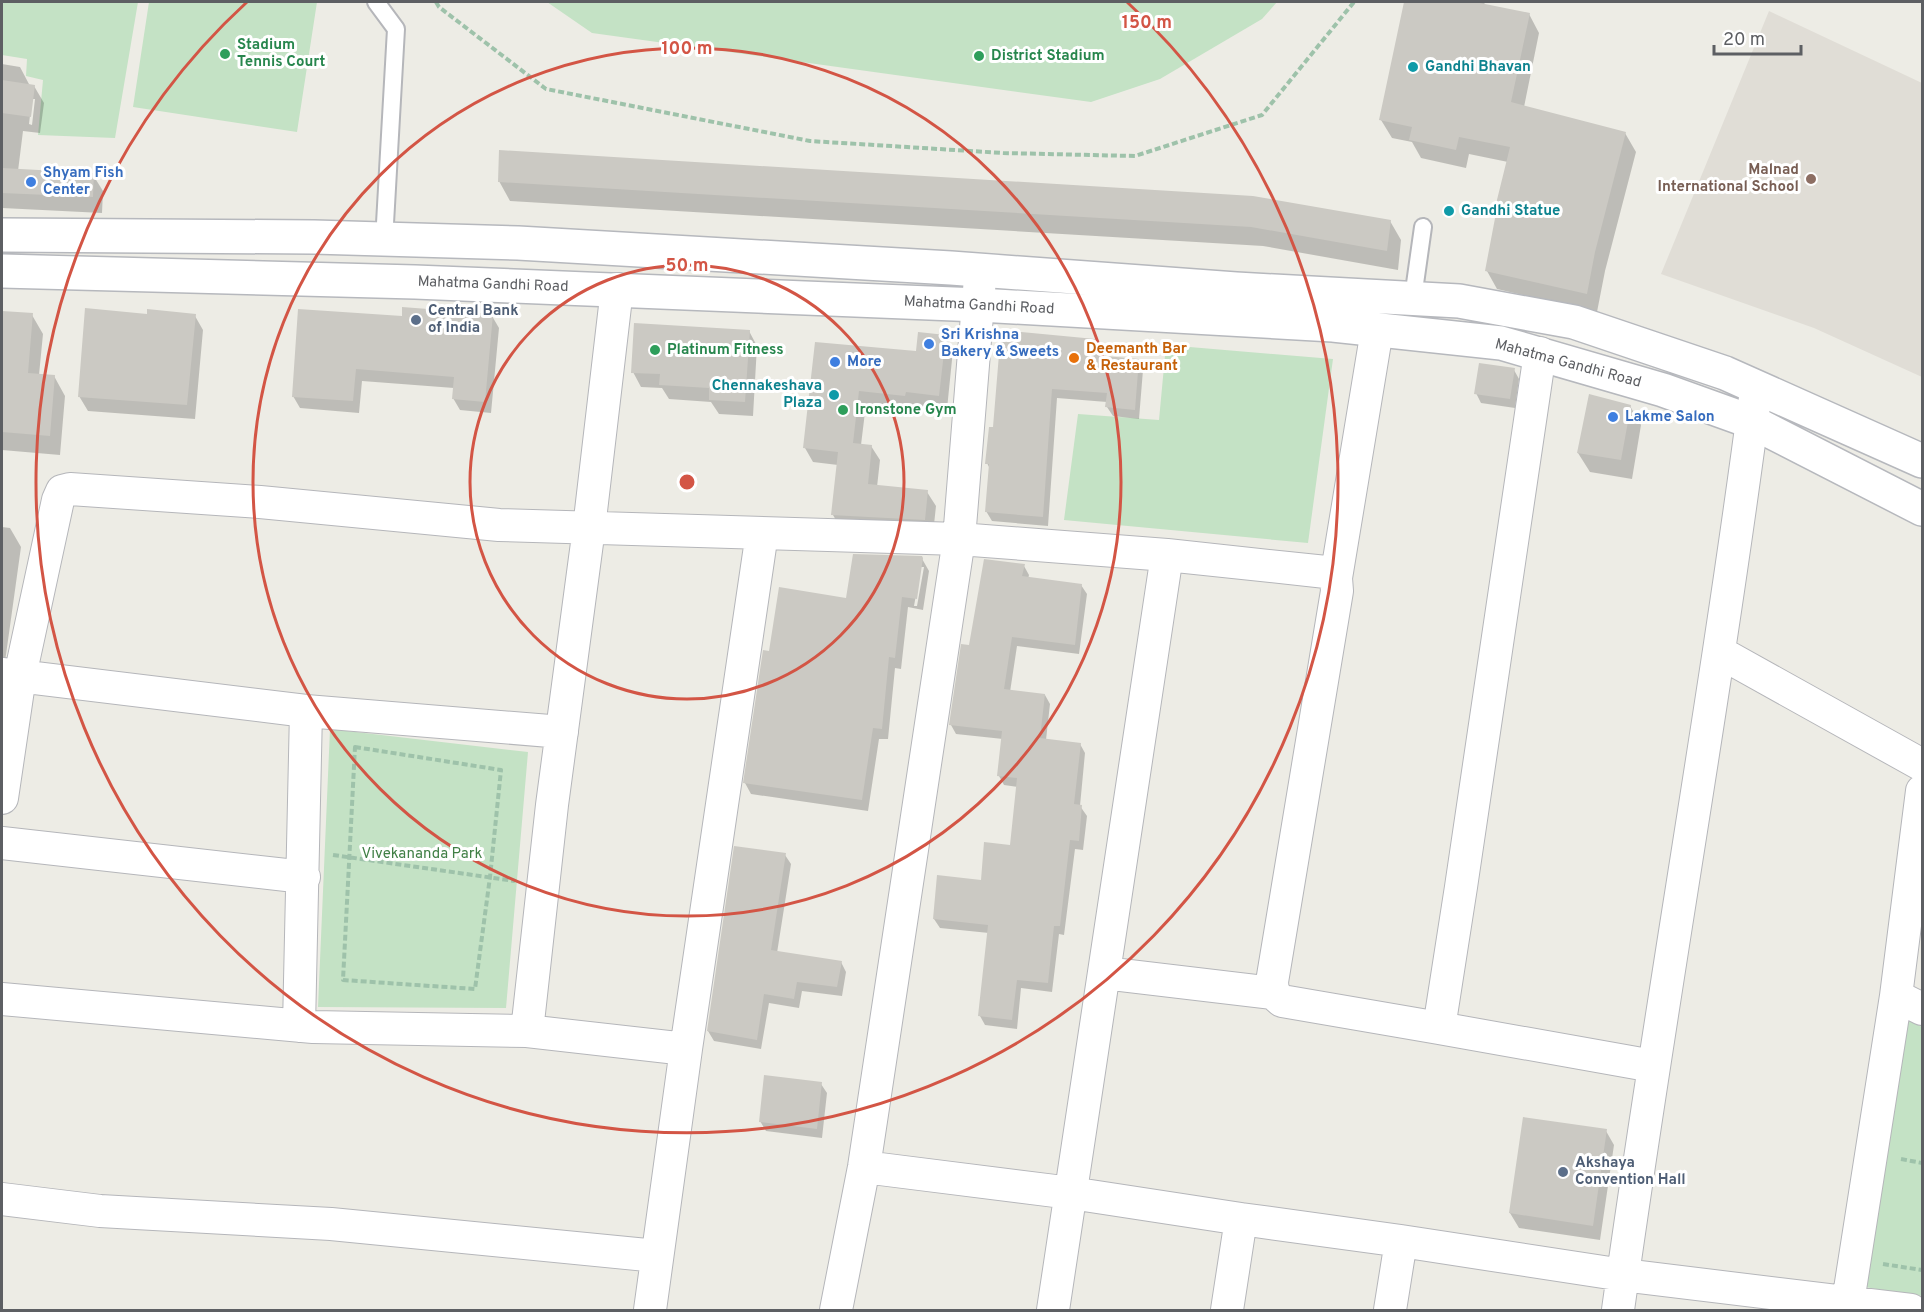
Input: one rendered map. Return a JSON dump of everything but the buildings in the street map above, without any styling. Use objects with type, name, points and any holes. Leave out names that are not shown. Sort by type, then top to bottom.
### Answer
[{"type":"street","points":[[2,235],[421,240],[661,251],[980,270],[1236,289],[1459,301],[1574,322],[1725,373],[1923,461]]},
{"type":"street","points":[[415,282],[421,240]]},
{"type":"street","points":[[836,1311],[864,1167],[959,539],[980,270]]},
{"type":"street","name":"Mahatma Gandhi Road","points":[[2,271],[617,289],[979,305],[1333,325],[1501,343],[1663,390],[1752,422],[1923,508]]},
{"type":"street","points":[[527,1031],[543,884],[617,289]]},
{"type":"street","points":[[1273,993],[1272,982],[1337,591],[1336,578],[1377,330]]},
{"type":"street","points":[[1439,1028],[1540,353]]},
{"type":"street","points":[[1618,1311],[1653,1066],[1719,652],[1756,387]]},
{"type":"street","points":[[2,798],[11,675],[58,500],[62,491],[70,489],[260,502],[499,525],[959,539],[1167,555],[1326,572],[1336,578]]},
{"type":"street","points":[[650,1311],[762,533]]},
{"type":"street","points":[[1053,1311],[1167,555]]},
{"type":"street","points":[[1719,652],[1923,765]]},
{"type":"street","points":[[11,675],[306,711],[562,732]]},
{"type":"street","points":[[299,1026],[306,711]]},
{"type":"street","points":[[1837,1304],[1910,1003],[1923,790]]},
{"type":"street","points":[[2,843],[304,864]]},
{"type":"street","points":[[1104,973],[1273,993],[1282,1001],[1653,1066]]},
{"type":"street","points":[[2,999],[299,1026],[527,1031],[686,1049]]},
{"type":"street","points":[[864,1167],[1071,1193],[1623,1275],[1837,1304],[1911,1311]]},
{"type":"street","points":[[2,1199],[100,1210],[332,1224],[657,1256]]},
{"type":"street","points":[[1227,1311],[1241,1219]]},
{"type":"street","points":[[1390,1311],[1401,1241]]},
{"type":"lane","points":[[376,2],[396,29],[384,241]]},
{"type":"lane","points":[[1413,298],[1423,227]]},
{"type":"path","points":[[436,2],[439,7],[546,89],[810,141],[1003,153],[1135,156],[1262,115],[1354,2]]},
{"type":"path","points":[[356,747],[501,770],[490,877],[475,989],[343,980],[356,747]]},
{"type":"path","points":[[304,864],[350,857],[543,884]]},
{"type":"path","points":[[1900,1158],[1923,1163]]},
{"type":"shaded area","name":"Malnad International School","points":[[1769,11],[1922,83],[1922,377],[1814,328],[1661,274]]},
{"type":"green space","points":[[2,2],[138,2],[115,138],[38,135],[43,80],[26,76],[27,59],[2,55]]},
{"type":"green space","name":"Stadium Tennis Court","points":[[149,2],[317,2],[297,132],[133,107]]},
{"type":"green space","name":"District Stadium","points":[[547,2],[1277,2],[1262,19],[1160,79],[1091,102],[592,33]]},
{"type":"green space","points":[[1166,345],[1333,359],[1308,543],[1064,520],[1078,414],[1159,420]]},
{"type":"green space","name":"Vivekananda Park","points":[[330,729],[528,752],[506,1008],[318,1007]]},
{"type":"green space","points":[[1908,1019],[1922,1027],[1922,1296],[1864,1287]]},
{"type":"place","name":"Stadium Tennis Court","points":[[225,54]]},
{"type":"place","name":"District Stadium","points":[[979,56]]},
{"type":"place","name":"Gandhi Bhavan","points":[[1413,67]]},
{"type":"place","name":"Malnad International School","points":[[1811,179]]},
{"type":"place","name":"Shyam Fish Center","points":[[31,182]]},
{"type":"place","name":"Gandhi Statue","points":[[1449,211]]},
{"type":"place","name":"Central Bank of India","points":[[416,320]]},
{"type":"place","name":"Sri Krishna Bakery & Sweets","points":[[929,344]]},
{"type":"place","name":"Platinum Fitness","points":[[655,350]]},
{"type":"place","name":"Deemanth Bar & Restaurant","points":[[1074,358]]},
{"type":"place","name":"More","points":[[835,362]]},
{"type":"place","name":"Chennakeshava Plaza","points":[[834,395]]},
{"type":"place","name":"Ironstone Gym","points":[[843,410]]},
{"type":"place","name":"Lakme Salon","points":[[1613,417]]},
{"type":"place","name":"Akshaya Convention Hall","points":[[1563,1172]]}]
